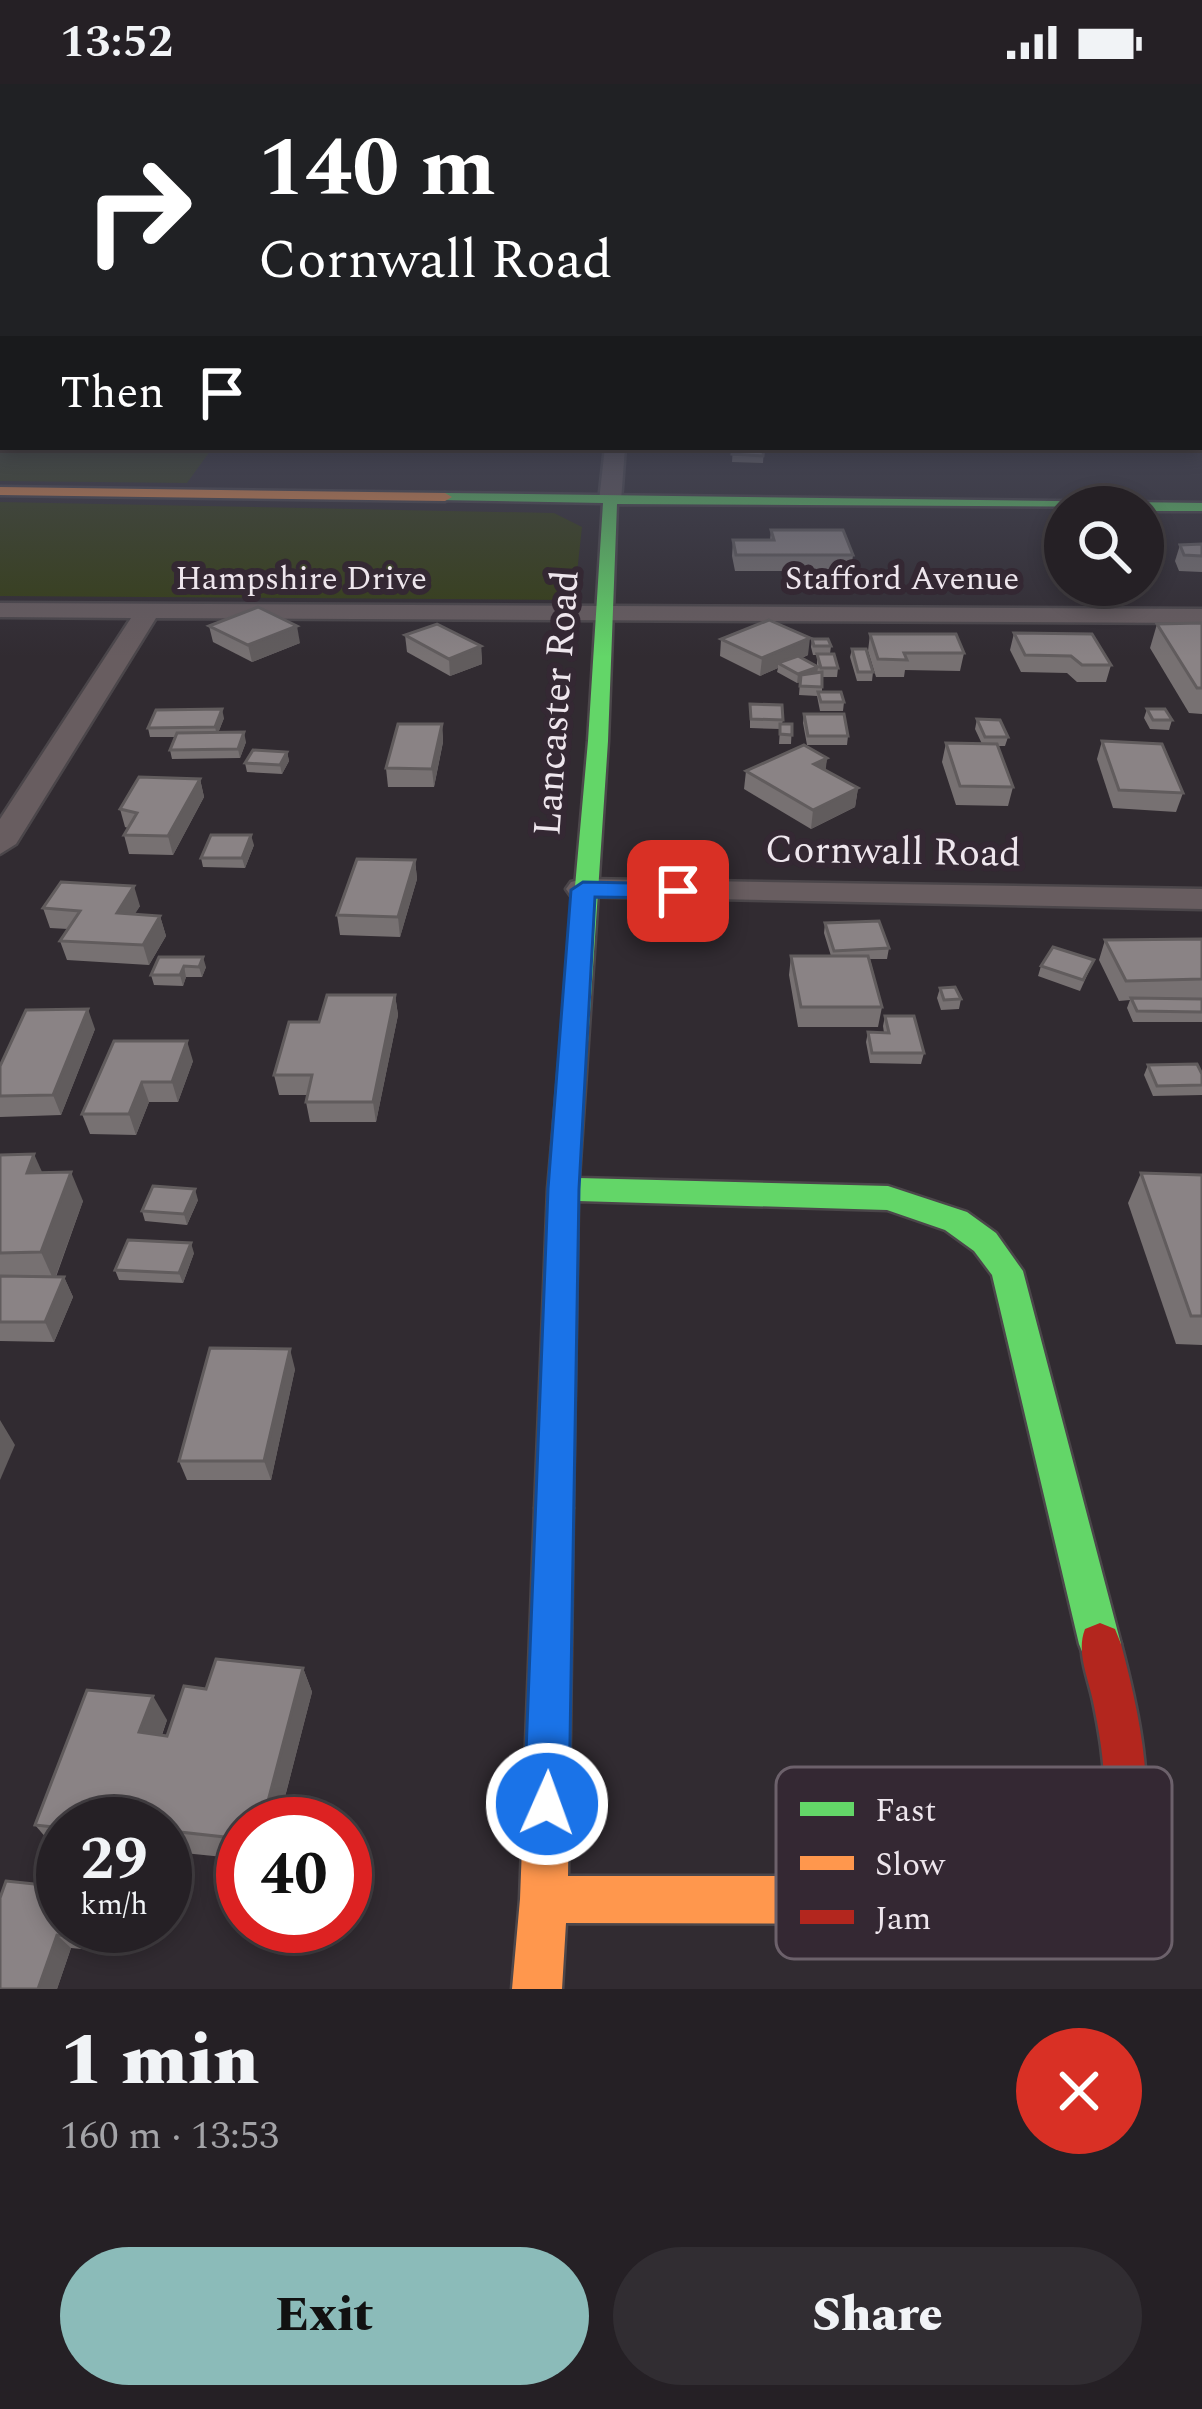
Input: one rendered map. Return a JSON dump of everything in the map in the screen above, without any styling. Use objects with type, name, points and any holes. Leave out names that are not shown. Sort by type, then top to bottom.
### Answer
[{"type":"street","points":[[610,501],[612,480]]},
{"type":"street","points":[[0,491],[1202,507]]},
{"type":"street","name":"Lancaster Road","points":[[537,1989],[544,1899],[563,1189],[598,741],[610,501]]},
{"type":"street","name":"Hampshire Drive","points":[[0,610],[602,611]]},
{"type":"street","name":"Stafford Avenue","points":[[602,611],[1202,616]]},
{"type":"street","points":[[0,844],[147,613]]},
{"type":"street","points":[[0,778],[41,779]]},
{"type":"street","name":"Cornwall Road","points":[[583,890],[1202,899]]},
{"type":"street","points":[[563,1189],[888,1198],[956,1221],[986,1242],[1007,1271],[1124,1742],[1125,1767]]},
{"type":"street","points":[[544,1899],[776,1899]]},
{"type":"green space","points":[[0,480],[189,480],[187,483]]},
{"type":"green space","points":[[0,502],[554,513],[582,527],[574,600],[0,596]]},
{"type":"building","points":[[771,530],[843,530],[853,555],[736,555],[733,540],[774,540]]},
{"type":"building","points":[[1202,544],[1202,556],[1184,555],[1180,545]]},
{"type":"building","points":[[258,607],[297,626],[248,645],[209,626]]},
{"type":"building","points":[[769,620],[810,638],[762,658],[721,639]]},
{"type":"building","points":[[1202,623],[1202,688],[1197,688],[1157,624]]},
{"type":"building","points":[[437,624],[481,646],[449,659],[405,635]]},
{"type":"building","points":[[1014,633],[1092,634],[1111,665],[1082,665],[1071,656],[1025,655]]},
{"type":"building","points":[[870,634],[956,634],[964,653],[904,653],[907,660],[878,659]]},
{"type":"building","points":[[812,639],[828,639],[831,646],[814,646]]},
{"type":"building","points":[[852,649],[866,649],[873,672],[858,672]]},
{"type":"building","points":[[817,654],[834,654],[838,668],[821,668]]},
{"type":"building","points":[[798,656],[818,667],[798,674],[778,663]]},
{"type":"building","points":[[822,672],[822,687],[800,686],[801,675]]},
{"type":"building","points":[[818,692],[841,692],[844,702],[821,702]]},
{"type":"building","points":[[750,704],[782,705],[783,720],[751,719]]},
{"type":"building","points":[[222,709],[215,727],[148,728],[156,710]]},
{"type":"building","points":[[1147,709],[1165,709],[1172,720],[1153,720]]},
{"type":"building","points":[[804,714],[844,714],[848,736],[808,736]]},
{"type":"building","points":[[977,719],[1000,720],[1008,737],[985,737]]},
{"type":"building","points":[[398,724],[442,724],[432,769],[386,768]]},
{"type":"building","points":[[780,724],[792,724],[792,735],[780,734]]},
{"type":"building","points":[[244,732],[238,749],[170,750],[177,733]]},
{"type":"building","points":[[1102,741],[1162,744],[1183,793],[1119,790]]},
{"type":"building","points":[[946,743],[997,744],[1013,787],[960,786]]},
{"type":"building","points":[[804,745],[827,758],[814,764],[858,788],[813,810],[746,771]]},
{"type":"building","points":[[253,750],[287,752],[280,765],[245,763]]},
{"type":"building","points":[[139,777],[200,779],[168,836],[124,835],[137,813],[120,809]]},
{"type":"building","points":[[211,835],[251,835],[242,858],[201,858]]},
{"type":"building","points":[[357,859],[415,860],[398,917],[337,915]]},
{"type":"building","points":[[61,882],[134,886],[117,913],[160,916],[143,945],[60,941],[80,911],[43,908]]},
{"type":"building","points":[[879,921],[889,948],[834,951],[825,923]]},
{"type":"building","points":[[1202,939],[1202,979],[1126,981],[1105,940]]},
{"type":"building","points":[[1053,947],[1094,960],[1083,980],[1041,966]]},
{"type":"building","points":[[791,956],[868,956],[882,1007],[801,1007]]},
{"type":"building","points":[[159,957],[203,957],[199,967],[184,966],[180,975],[151,975]]},
{"type":"building","points":[[955,987],[961,999],[944,1000],[940,988]]},
{"type":"building","points":[[327,995],[395,995],[373,1102],[306,1102],[312,1075],[274,1075],[289,1022],[319,1022]]},
{"type":"building","points":[[1131,998],[1202,999],[1202,1012],[1137,1011]]},
{"type":"building","points":[[88,1009],[53,1095],[0,1096],[0,1066],[26,1010]]},
{"type":"building","points":[[885,1016],[914,1016],[924,1053],[872,1053],[868,1032],[889,1033]]},
{"type":"building","points":[[114,1041],[187,1041],[172,1082],[142,1082],[129,1114],[82,1114]]},
{"type":"building","points":[[1197,1064],[1202,1085],[1157,1086],[1148,1065]]},
{"type":"building","points":[[34,1154],[27,1173],[71,1172],[41,1252],[0,1253],[0,1155]]},
{"type":"building","points":[[1141,1173],[1202,1175],[1202,1316],[1191,1316]]},
{"type":"building","points":[[153,1186],[195,1189],[184,1214],[142,1211]]},
{"type":"building","points":[[128,1240],[191,1243],[179,1273],[115,1270]]},
{"type":"building","points":[[0,1276],[64,1277],[45,1322],[0,1322]]},
{"type":"building","points":[[210,1348],[290,1349],[264,1461],[179,1461]]},
{"type":"building","points":[[216,1659],[303,1668],[269,1797],[216,1797],[216,1836],[192,1833],[192,1797],[46,1797],[87,1690],[153,1696],[139,1732],[167,1736],[184,1686],[206,1689]]},
{"type":"building","points":[[6,1881],[36,1884],[36,1953],[51,1953],[38,1989],[0,1989],[0,1898]]},
{"type":"traffic: fast","points":[[445,497],[1202,507]]},
{"type":"traffic: fast","points":[[554,1508],[563,1189],[598,741],[610,501]]},
{"type":"traffic: fast","points":[[563,1189],[888,1198],[956,1221],[985,1242],[1007,1271],[1100,1644]]},
{"type":"traffic: slow","points":[[0,491],[445,497]]},
{"type":"traffic: slow","points":[[537,1989],[544,1899],[554,1508]]},
{"type":"traffic: slow","points":[[544,1899],[776,1900]]},
{"type":"traffic: jam","points":[[1100,1644],[1124,1767]]},
{"type":"route","points":[[547,1804],[563,1189],[583,890],[678,891]]}]
